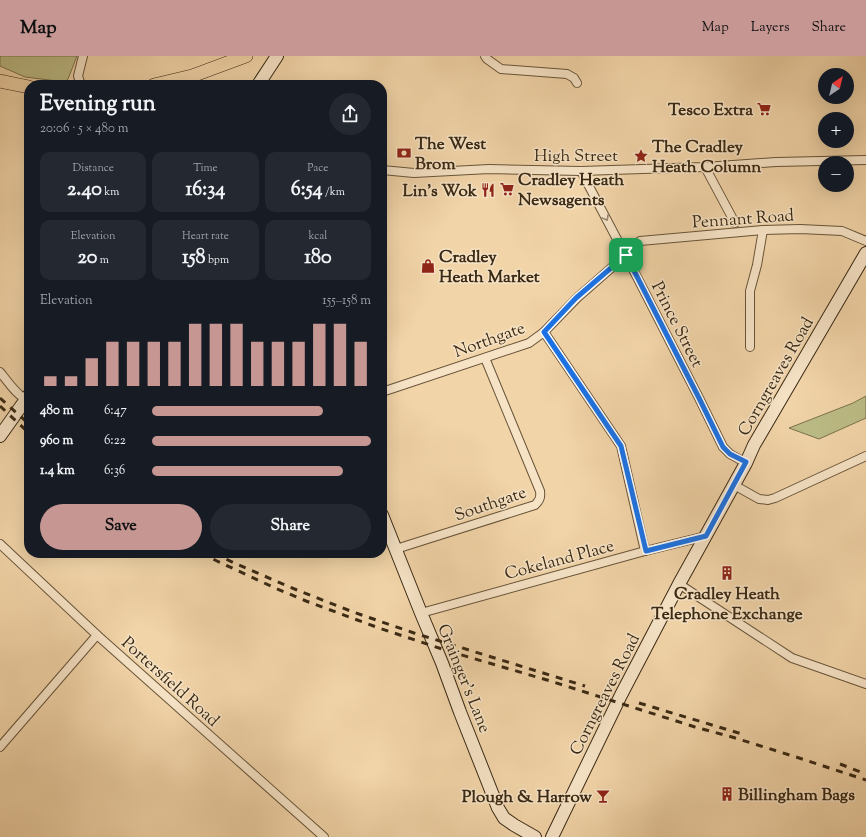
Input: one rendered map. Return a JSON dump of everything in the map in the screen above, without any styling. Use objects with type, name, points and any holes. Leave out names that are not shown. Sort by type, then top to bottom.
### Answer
[{"type":"main road","points":[[175,80],[192,76],[246,56]]},
{"type":"main road","points":[[261,80],[277,56]]},
{"type":"main road","points":[[0,81],[24,86]]},
{"type":"main road","name":"Corngreaves Road","points":[[552,837],[679,584],[734,485],[762,429],[866,253]]},
{"type":"main road","points":[[0,436],[24,403]]},
{"type":"main road","name":"Grainger's Lane","points":[[387,527],[442,663],[498,808],[504,818],[535,837]]},
{"type":"street","points":[[79,80],[78,76],[83,56]]},
{"type":"street","points":[[485,56],[501,69],[567,74],[574,78],[577,83]]},
{"type":"street","name":"High Street","points":[[387,170],[414,173],[489,169],[581,171],[705,167],[776,162],[866,160]]},
{"type":"street","points":[[705,167],[734,223]]},
{"type":"street","name":"Prince Street","points":[[581,171],[626,255],[723,447],[730,454],[746,462]]},
{"type":"street","name":"Pennant Road","points":[[626,255],[640,241],[763,230],[800,229],[842,231],[866,241]]},
{"type":"street","points":[[750,347],[750,291],[757,265],[763,230]]},
{"type":"street","name":"Northgate","points":[[387,390],[529,343],[544,332],[576,298],[626,255]]},
{"type":"street","points":[[544,332],[621,446],[646,551]]},
{"type":"street","name":"Southgate","points":[[396,549],[535,505],[538,502],[540,492],[485,358]]},
{"type":"street","points":[[0,372],[13,388],[24,395]]},
{"type":"street","points":[[734,485],[759,499],[768,500],[866,456]]},
{"type":"street","name":"Cokeland Place","points":[[421,613],[706,536]]},
{"type":"street","name":"Portersfield Road","points":[[0,544],[97,635],[324,837]]},
{"type":"street","points":[[679,584],[792,658],[866,684]]},
{"type":"street","points":[[0,747],[97,635]]},
{"type":"green space","points":[[0,56],[77,56],[67,80],[49,80],[25,77],[0,66]]},
{"type":"green space","points":[[866,396],[866,418],[819,439],[789,428],[853,403]]},
{"type":"railway","points":[[0,398],[24,420]]},
{"type":"railway","points":[[0,406],[24,428]]},
{"type":"railway","points":[[211,558],[306,601],[379,628],[448,651],[732,737],[866,780]]},
{"type":"railway","points":[[224,558],[297,590],[353,612],[414,633],[585,686]]},
{"type":"railway","points":[[639,703],[742,734]]},
{"type":"railway","points":[[840,764],[866,774]]},
{"type":"place","name":"Tesco Extra","points":[[764,109]]},
{"type":"place","name":"The West Brom","points":[[404,153]]},
{"type":"place","name":"The Cradley Heath Column","points":[[641,156]]},
{"type":"place","name":"Cradley Heath Newsagents","points":[[507,189]]},
{"type":"place","name":"Lin's Wok","points":[[488,190]]},
{"type":"place","name":"Cradley Heath Market","points":[[428,266]]},
{"type":"place","name":"Cradley Heath Telephone Exchange","points":[[727,573]]},
{"type":"place","name":"Billingham Bags","points":[[727,794]]},
{"type":"place","name":"Plough & Harrow","points":[[603,796]]},
{"type":"route","points":[[626,255],[723,447],[730,454],[746,462],[706,536],[646,551],[621,446],[544,332],[576,298],[626,255]]}]
